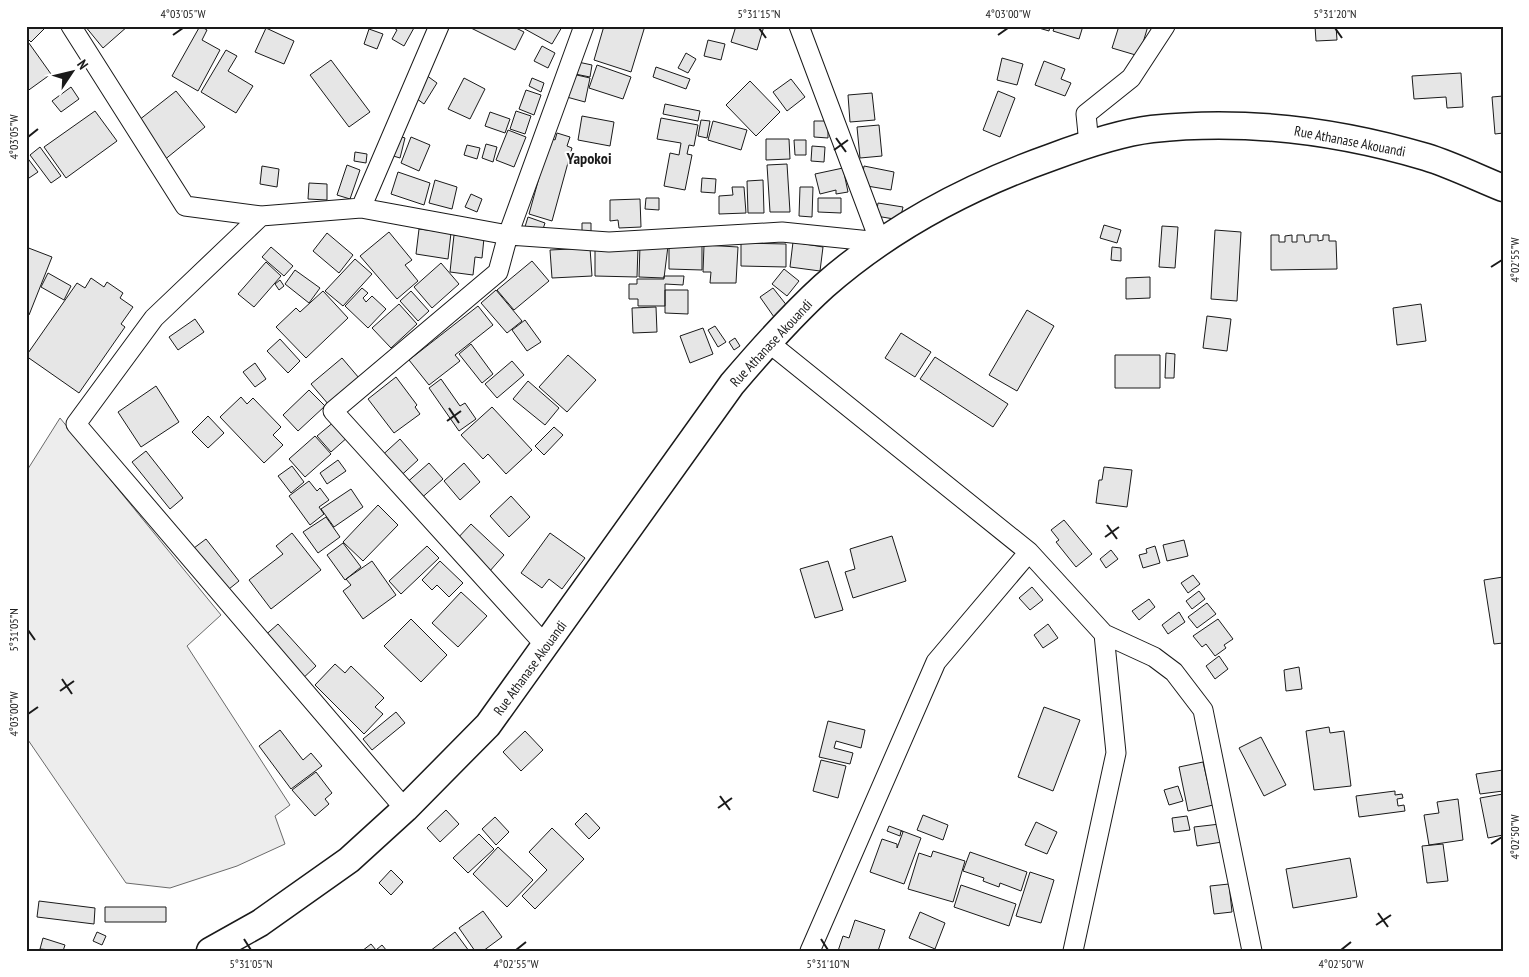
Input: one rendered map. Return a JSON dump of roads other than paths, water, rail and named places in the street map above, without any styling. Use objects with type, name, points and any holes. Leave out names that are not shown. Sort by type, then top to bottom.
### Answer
[{"type":"street","points":[[71,26],[185,206],[261,216],[361,208],[508,235],[608,242],[782,232],[880,242],[799,26]]},
{"type":"street","points":[[361,208],[438,26]]},
{"type":"street","points":[[546,646],[334,411],[498,272],[508,235],[584,26]]},
{"type":"street","points":[[1089,144],[1086,114],[1131,78],[1165,26]]},
{"type":"street","name":"Rue Athanase Akouandi","points":[[210,951],[260,924],[349,860],[405,809],[488,725],[732,384],[768,342],[824,287],[880,242],[959,195],[1030,164],[1089,144],[1151,129],[1221,125],[1292,128],[1349,138],[1428,158],[1503,188]]},
{"type":"street","points":[[261,216],[154,318],[76,424],[405,809]]},
{"type":"street","points":[[768,342],[1029,552],[1104,634],[1154,657],[1174,672],[1203,710],[1252,951]]},
{"type":"street","points":[[810,951],[936,662],[1029,552]]},
{"type":"street","points":[[1073,951],[1116,753],[1104,634]]},
{"type":"district","name":"Yapokoi","points":[[589,158]]}]
